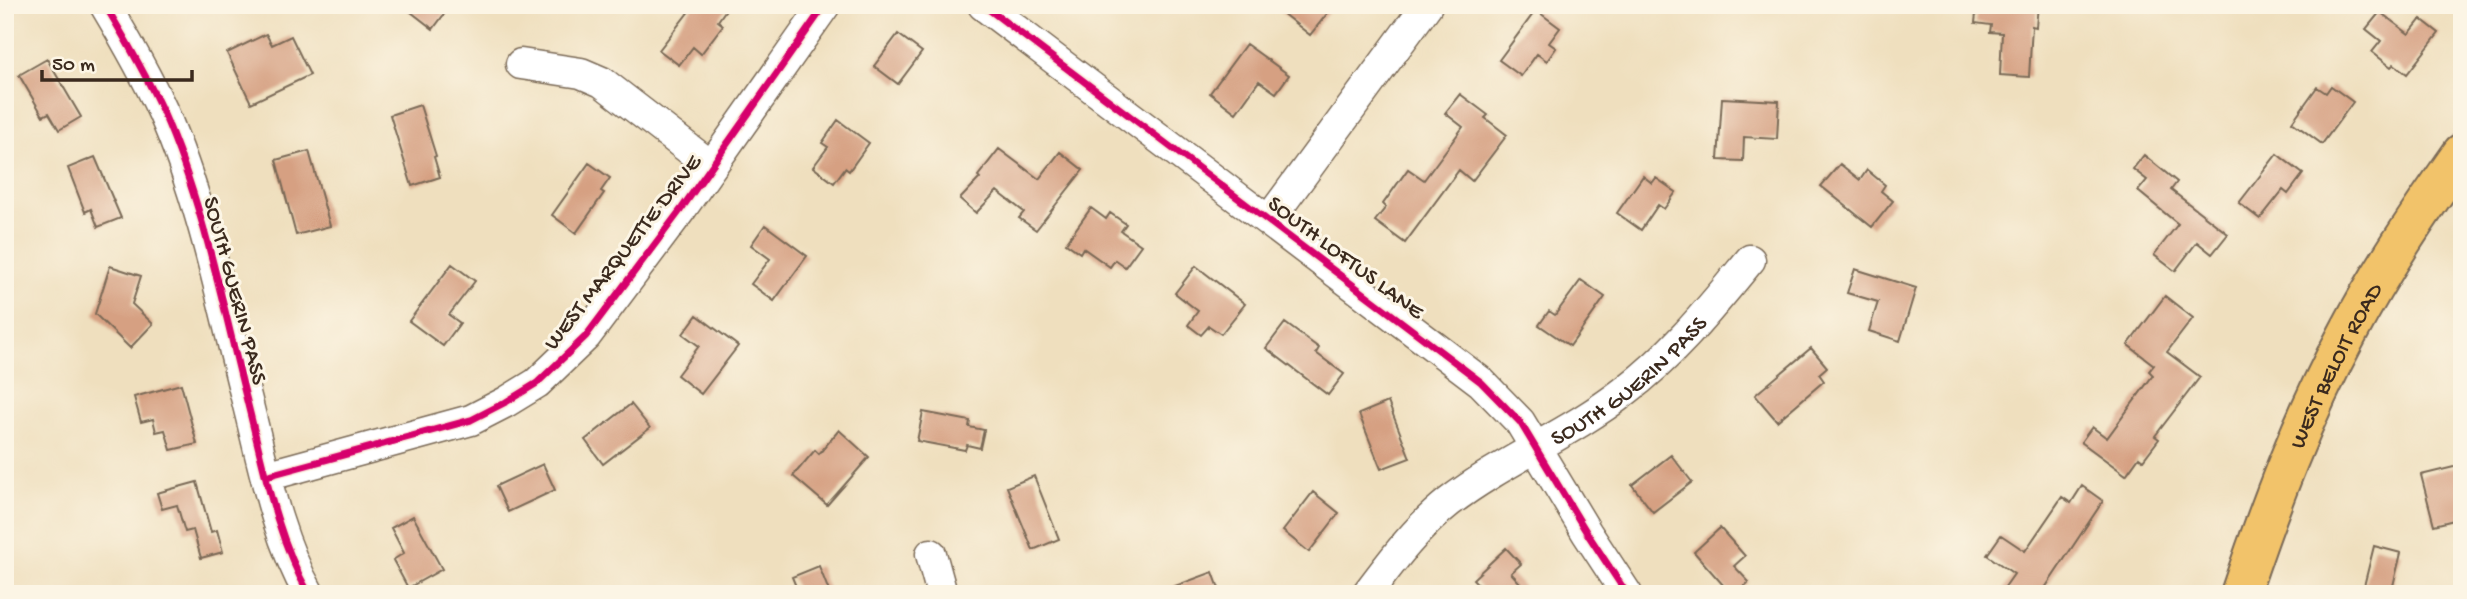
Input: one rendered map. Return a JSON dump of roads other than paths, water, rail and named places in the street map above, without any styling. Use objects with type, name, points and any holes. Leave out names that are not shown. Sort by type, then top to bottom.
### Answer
[{"type":"main road","name":"WEST BELOIT ROAD","points":[[2240,594],[2286,466],[2346,335],[2379,276],[2462,153]]},
{"type":"street","name":"SOUTH GUERIN PASS","points":[[105,5],[142,70],[178,151],[208,250],[283,538],[309,594]]},
{"type":"street","name":"WEST MARQUETTE DRIVE","points":[[266,476],[471,420],[537,383],[586,336],[825,5]]},
{"type":"street","name":"SOUTH LOFTUS LANE","points":[[983,5],[1481,382],[1520,422],[1627,594]]},
{"type":"street","points":[[1269,220],[1427,5]]},
{"type":"street","points":[[521,64],[581,73],[602,82],[711,166]]},
{"type":"street","name":"SOUTH GUERIN PASS","points":[[1367,594],[1420,528],[1449,502],[1623,393],[1662,362],[1750,260]]},
{"type":"street","points":[[931,554],[942,594]]}]
